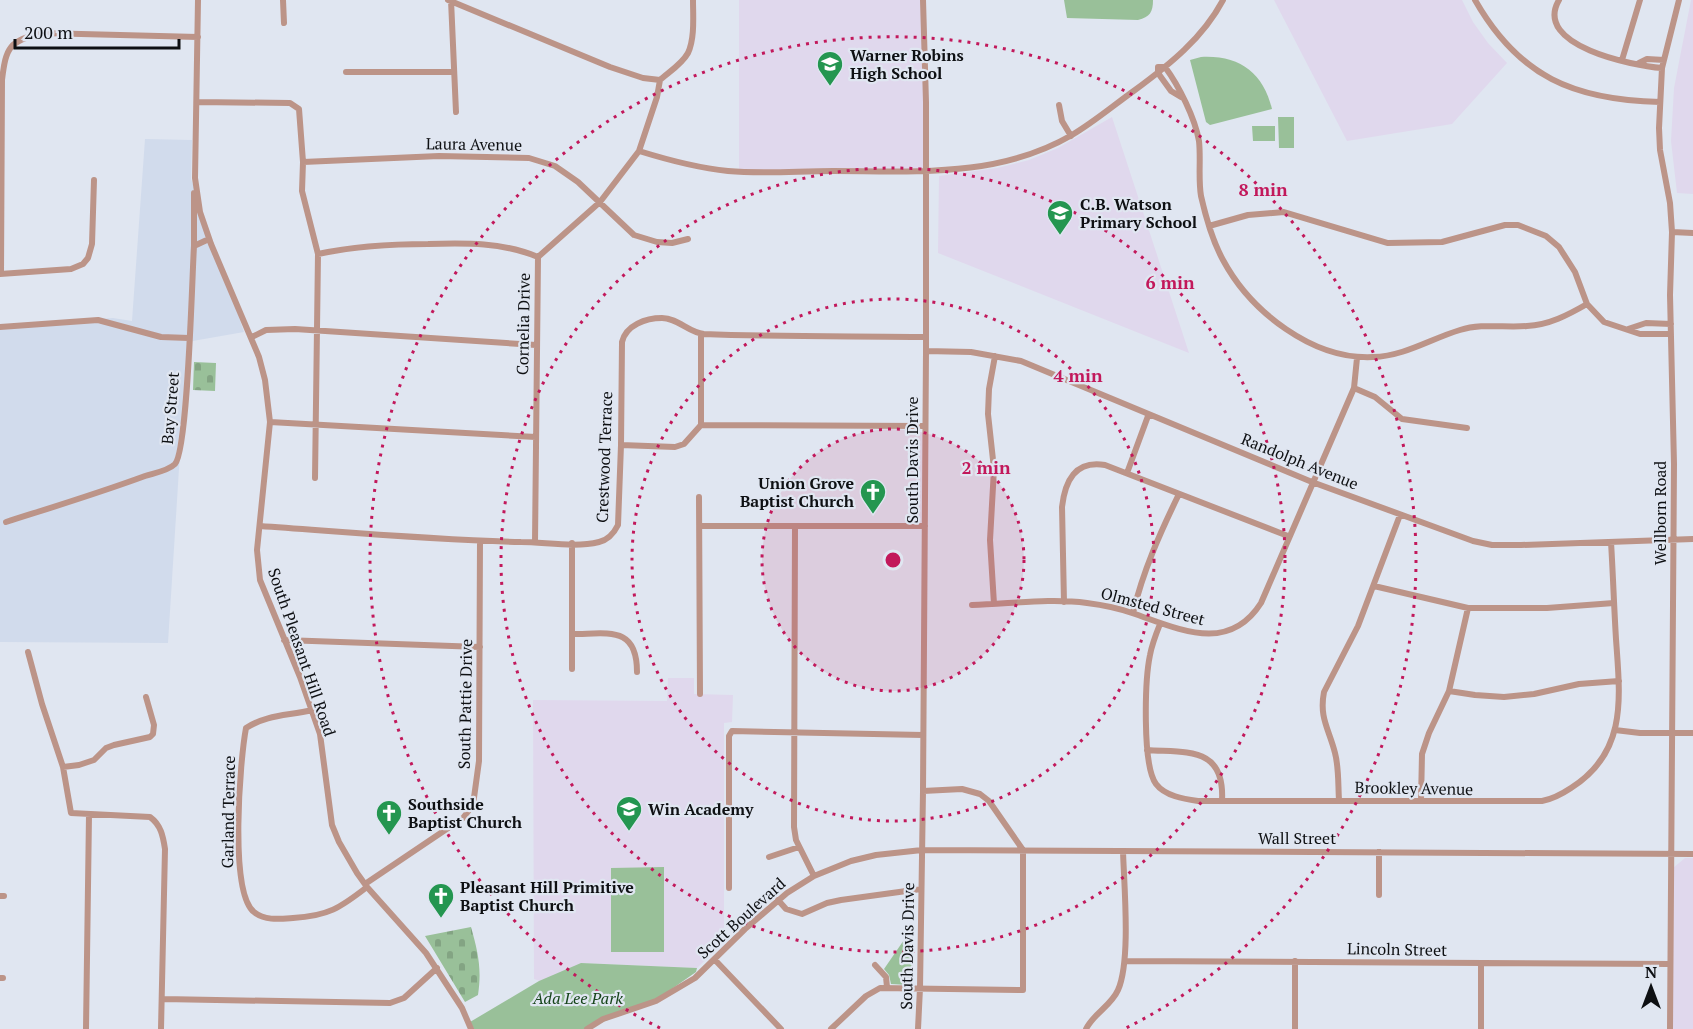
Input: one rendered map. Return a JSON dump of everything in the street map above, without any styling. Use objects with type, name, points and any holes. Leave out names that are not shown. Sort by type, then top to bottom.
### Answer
[{"type":"street","name":"South Pleasant Hill Road","points":[[198,0],[195,177],[200,212],[209,239],[252,338],[265,380],[270,422],[257,550],[260,580],[320,734],[332,825],[339,842],[366,886],[437,968],[462,1008],[471,1029]]},
{"type":"street","points":[[283,0],[284,23]]},
{"type":"street","points":[[456,112],[450,0],[610,67],[643,78],[660,80],[682,61],[688,51],[693,28],[693,0]]},
{"type":"street","name":"South Davis Drive","points":[[918,1029],[923,791],[926,351],[923,0]]},
{"type":"street","points":[[639,151],[729,171],[926,172],[976,168],[1003,162],[1034,153],[1071,136],[1098,118],[1165,68],[1198,35],[1216,13],[1223,0]]},
{"type":"street","points":[[1475,0],[1499,37],[1539,73],[1575,89],[1602,97],[1638,102],[1660,102]]},
{"type":"street","points":[[1560,0],[1554,14],[1557,28],[1564,36],[1605,56],[1639,63],[1645,67],[1662,68]]},
{"type":"street","points":[[1622,60],[1640,0]]},
{"type":"street","name":"Wellborn Road","points":[[1670,1029],[1674,539],[1672,232],[1670,203],[1660,150],[1660,102],[1662,68],[1679,0]]},
{"type":"street","points":[[94,180],[92,244],[88,258],[83,264],[71,269],[0,274],[1,80],[5,56],[9,49],[25,37],[42,33],[198,37]]},
{"type":"street","points":[[1639,63],[1647,59],[1664,60]]},
{"type":"street","points":[[1165,68],[1178,85],[1199,141],[1201,193],[1209,226],[1224,262],[1246,293],[1266,313],[1307,341],[1357,358],[1398,354],[1460,330],[1476,327],[1528,326],[1558,320],[1587,304]]},
{"type":"street","points":[[346,72],[454,72]]},
{"type":"street","points":[[1158,73],[1171,91],[1182,98]]},
{"type":"street","name":"Cornelia Drive","points":[[534,542],[538,257],[600,202],[639,151],[657,97],[660,80]]},
{"type":"street","points":[[197,102],[294,103],[299,109],[303,197],[318,254],[315,478]]},
{"type":"street","points":[[1059,105],[1062,121],[1071,136]]},
{"type":"street","name":"Laura Avenue","points":[[303,162],[439,156],[519,156],[555,166],[578,182],[634,235],[657,242],[672,243],[688,239]]},
{"type":"street","name":"Bay Street","points":[[6,522],[126,483],[169,468],[176,463],[181,445],[189,339],[195,177]]},
{"type":"street","points":[[1209,226],[1248,215],[1284,212],[1388,243],[1442,242],[1505,225],[1518,225],[1546,236],[1559,247],[1575,272],[1587,304],[1604,322],[1640,333],[1671,334]]},
{"type":"street","points":[[1672,232],[1693,233]]},
{"type":"street","points":[[194,246],[209,239]]},
{"type":"street","points":[[318,254],[367,245],[474,243],[520,250],[538,257]]},
{"type":"street","name":"Crestwood Terrace","points":[[260,526],[480,541],[596,543],[605,541],[618,525],[622,342],[626,333],[642,321],[664,318],[701,334],[926,337]]},
{"type":"street","points":[[0,327],[98,320],[161,337],[189,339]]},
{"type":"street","points":[[1628,328],[1646,323],[1671,324]]},
{"type":"street","points":[[252,338],[266,330],[295,329],[536,345]]},
{"type":"street","points":[[621,445],[675,447],[684,444],[701,425],[701,334]]},
{"type":"street","name":"Randolph Avenue","points":[[926,351],[970,352],[1021,361],[1148,416],[1312,482],[1473,541],[1492,545],[1693,539]]},
{"type":"street","points":[[994,604],[990,540],[994,469],[988,414],[989,389],[995,356]]},
{"type":"street","name":"Olmsted Street","points":[[972,605],[1064,602],[1106,605],[1160,624],[1193,633],[1209,634],[1233,628],[1248,620],[1261,603],[1288,536],[1354,388],[1357,358]]},
{"type":"street","points":[[1354,388],[1376,397],[1402,418],[1467,428]]},
{"type":"street","points":[[1127,473],[1148,416]]},
{"type":"street","points":[[270,422],[536,437]]},
{"type":"street","points":[[701,425],[925,426]]},
{"type":"street","points":[[1064,602],[1062,507],[1066,483],[1080,469],[1096,464],[1127,473],[1288,536]]},
{"type":"street","points":[[1133,613],[1140,582],[1151,553],[1179,494]]},
{"type":"street","points":[[699,497],[700,694]]},
{"type":"street","points":[[1339,801],[1335,753],[1323,718],[1324,692],[1345,655],[1400,515]]},
{"type":"street","points":[[700,526],[925,526]]},
{"type":"street","points":[[795,526],[794,827],[799,847],[814,876]]},
{"type":"street","name":"South Pattie Drive","points":[[366,886],[462,818],[472,805],[479,761],[480,541]]},
{"type":"street","name":"Brookley Avenue","points":[[1160,624],[1151,648],[1148,672],[1147,750],[1155,782],[1160,788],[1174,796],[1190,800],[1222,801],[1534,803],[1550,799],[1580,783],[1593,772],[1607,753],[1615,730],[1619,707],[1619,681],[1611,542]]},
{"type":"street","points":[[572,543],[572,669]]},
{"type":"street","points":[[1374,586],[1468,608],[1547,608],[1614,603]]},
{"type":"street","points":[[1421,801],[1422,754],[1429,733],[1449,691],[1468,608]]},
{"type":"street","points":[[572,634],[610,634],[624,637],[635,650],[637,672]]},
{"type":"street","points":[[284,640],[480,647]]},
{"type":"street","points":[[28,652],[63,767],[71,813],[150,817],[157,822],[162,831],[165,849],[161,1029]]},
{"type":"street","points":[[1449,691],[1474,696],[1504,697],[1534,694],[1587,682],[1619,681]]},
{"type":"street","points":[[63,767],[94,760],[106,748],[114,745],[150,737],[153,734],[154,725],[146,697]]},
{"type":"street","name":"Garland Terrace","points":[[312,710],[272,716],[259,720],[246,728],[240,774],[239,848],[241,877],[248,906],[262,917],[275,919],[309,917],[340,908],[366,886]]},
{"type":"street","points":[[729,888],[730,733],[735,730],[923,735]]},
{"type":"street","points":[[1615,730],[1640,734],[1693,733]]},
{"type":"street","points":[[1147,750],[1192,753],[1208,758],[1217,771],[1222,801]]},
{"type":"street","points":[[831,1029],[866,996],[880,988],[1023,990],[1023,850],[989,801],[980,794],[962,789],[923,791]]},
{"type":"street","points":[[86,1029],[89,815]]},
{"type":"street","points":[[769,856],[799,847]]},
{"type":"street","name":"Wall Street","points":[[922,850],[1693,854]]},
{"type":"street","name":"Scott Boulevard","points":[[587,1029],[603,1019],[656,1001],[695,978],[778,900],[814,876],[851,861],[876,855],[922,850]]},
{"type":"street","points":[[1086,1029],[1097,1014],[1113,1000],[1120,987],[1125,961],[1123,851]]},
{"type":"street","points":[[1379,852],[1379,895]]},
{"type":"street","points":[[778,900],[786,909],[802,914],[827,903],[841,900],[921,889]]},
{"type":"street","points":[[715,960],[781,1029]]},
{"type":"street","name":"Lincoln Street","points":[[1125,961],[1295,961],[1482,965],[1670,964]]},
{"type":"street","points":[[1294,1029],[1295,961]]},
{"type":"street","points":[[875,965],[886,977],[887,987]]},
{"type":"street","points":[[1481,1029],[1482,965]]},
{"type":"street","points":[[163,999],[390,1003],[404,998],[437,968]]},
{"type":"shaded area","points":[[739,0],[924,0],[926,172],[739,171]]},
{"type":"shaded area","points":[[1274,0],[1462,0],[1473,22],[1488,43],[1507,63],[1452,124],[1347,141]]},
{"type":"shaded area","points":[[1691,0],[1693,0],[1693,194],[1677,193],[1671,141],[1674,88]]},
{"type":"shaded area","points":[[1112,117],[1189,353],[938,253],[939,176],[997,168],[1029,160],[1058,148]]},
{"type":"shaded area","points":[[145,139],[192,140],[191,179],[244,332],[187,342],[168,643],[0,642],[0,326],[113,318],[132,321]]},
{"type":"shaded area","name":"Win Academy","points":[[668,678],[694,678],[694,694],[733,695],[732,722],[724,723],[724,942],[697,968],[582,963],[540,981],[534,979],[533,700],[667,701]]},
{"type":"shaded area","points":[[1685,858],[1693,858],[1693,1029],[1673,1029],[1673,868]]},
{"type":"green space","points":[[1064,0],[1153,0],[1150,13],[1138,20],[1067,18]]},
{"type":"green space","points":[[1201,57],[1227,59],[1247,68],[1262,85],[1272,109],[1210,125],[1206,122],[1190,60]]},
{"type":"green space","points":[[1278,117],[1294,117],[1294,148],[1279,148]]},
{"type":"green space","points":[[1252,126],[1275,126],[1275,141],[1253,141]]},
{"type":"green space","points":[[194,362],[216,363],[215,391],[193,390]]},
{"type":"green space","points":[[664,867],[664,952],[611,952],[611,868]]},
{"type":"green space","points":[[471,927],[479,961],[480,977],[478,995],[465,1002],[425,936]]},
{"type":"green space","points":[[906,937],[913,937],[912,980],[908,985],[891,984],[889,975],[884,969]]},
{"type":"green space","name":"Ada Lee Park","points":[[581,963],[697,968],[696,972],[656,1000],[586,1029],[474,1029],[470,1022],[539,981]]},
{"type":"place","name":"Warner Robins High School","points":[[830,87]]},
{"type":"place","name":"C.B. Watson Primary School","points":[[1060,236]]},
{"type":"place","name":"Union Grove Baptist Church","points":[[873,515]]},
{"type":"place","name":"Win Academy","points":[[629,832]]},
{"type":"place","name":"Southside Baptist Church","points":[[389,836]]},
{"type":"place","name":"Pleasant Hill Primitive Baptist Church","points":[[441,919]]}]
